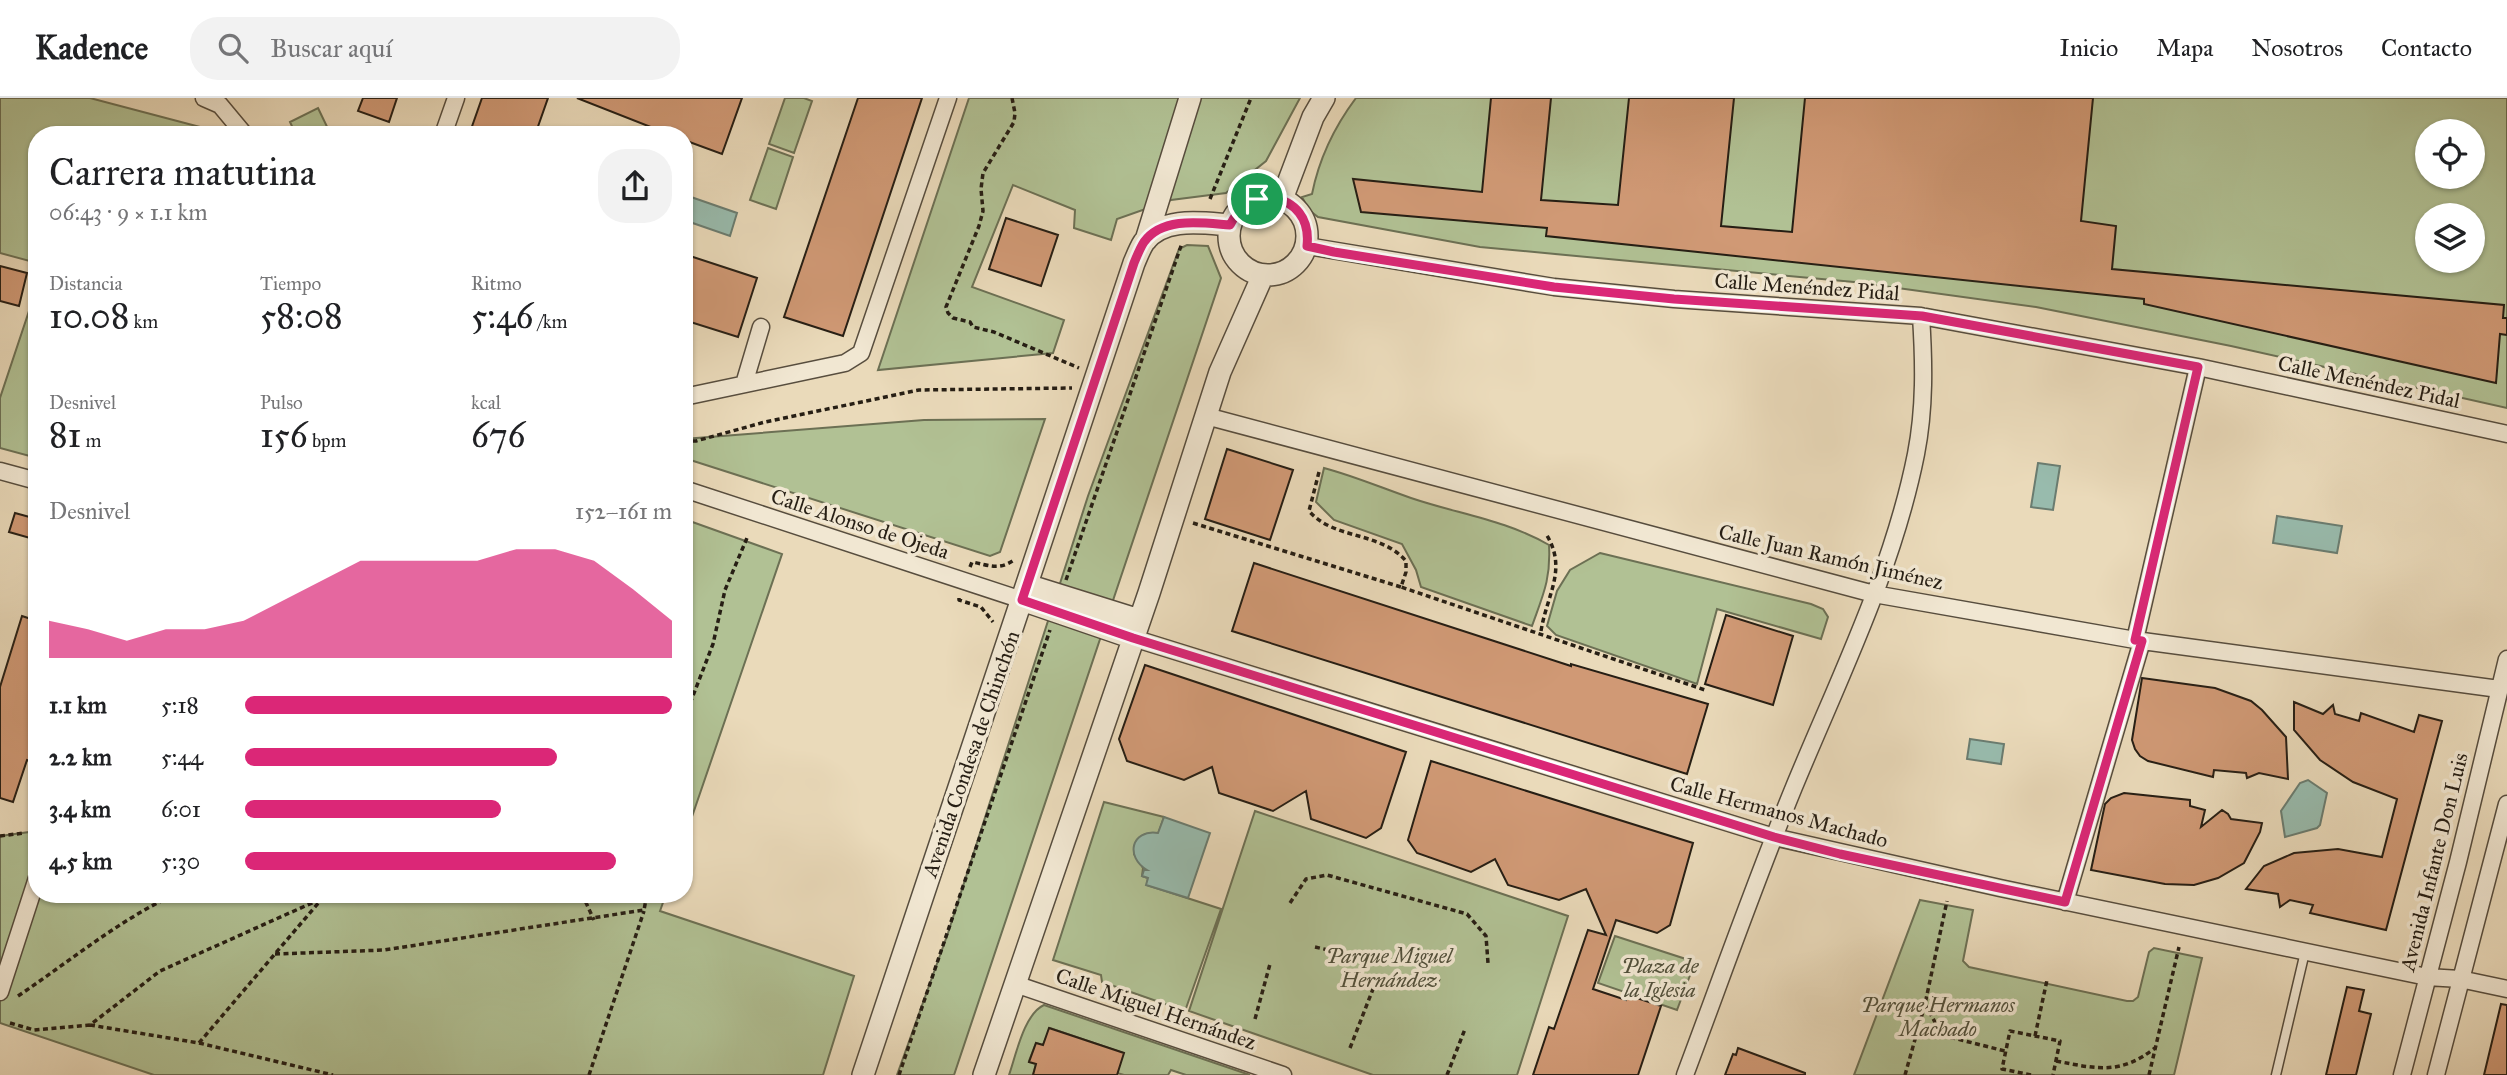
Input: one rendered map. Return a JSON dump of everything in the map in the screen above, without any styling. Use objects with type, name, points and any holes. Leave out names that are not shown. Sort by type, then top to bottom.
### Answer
[{"type":"street","points":[[204,98],[220,105],[238,126]]},
{"type":"street","points":[[446,126],[456,98]]},
{"type":"street","points":[[693,395],[845,363],[861,353],[948,98]]},
{"type":"street","name":"Avenida Condesa de Chinchón","points":[[863,1075],[1134,263],[1146,240],[1190,98]]},
{"type":"street","points":[[1282,199],[1313,117],[1324,98]]},
{"type":"street","points":[[1269,197],[1282,199],[1292,205],[1306,223],[1307,246],[1295,266],[1285,272],[1263,275],[1252,272],[1235,257],[1230,247],[1230,225],[1245,204],[1269,197]]},
{"type":"street","points":[[1146,240],[1161,229],[1186,222],[1230,225]]},
{"type":"street","name":"Calle Menéndez Pidal","points":[[1307,246],[1554,287],[1674,299],[1922,316],[2198,367],[2507,434]]},
{"type":"street","points":[[984,1075],[1136,629],[1220,372],[1263,275]]},
{"type":"street","points":[[1685,1075],[1774,837],[1874,594],[1898,526],[1916,452],[1925,374],[1922,316]]},
{"type":"street","points":[[744,384],[761,327]]},
{"type":"street","points":[[2065,902],[2138,640],[2198,367]]},
{"type":"street","name":"Calle Juan Ramón Jiménez","points":[[1206,416],[1874,594],[2138,640],[2499,689]]},
{"type":"street","points":[[0,471],[28,479]]},
{"type":"street","name":"Calle Alonso de Ojeda","points":[[693,492],[1025,592]]},
{"type":"street","points":[[1025,592],[1061,595],[1136,629]]},
{"type":"street","points":[[1025,592],[1136,629]]},
{"type":"street","name":"Calle Hermanos Machado","points":[[1136,629],[1774,837],[1840,854],[2427,978],[2460,979],[2507,989]]},
{"type":"street","name":"Avenida Infante Don Luis","points":[[2402,1075],[2458,862],[2507,659]]},
{"type":"street","points":[[2436,1075],[2507,804]]},
{"type":"street","points":[[0,992],[29,903]]},
{"type":"street","name":"Calle Miguel Hernández","points":[[1015,984],[1283,1075]]},
{"type":"lane","points":[[2276,1075],[2305,952]]},
{"type":"path","points":[[1012,98],[1014,122],[983,173],[983,211],[979,226],[946,307],[953,318],[970,322],[973,327],[994,332],[1082,369]]},
{"type":"path","points":[[1210,199],[1251,98]]},
{"type":"path","points":[[1061,595],[1183,240]]},
{"type":"path","points":[[693,441],[765,422],[919,390],[1076,388]]},
{"type":"path","points":[[1319,472],[1309,511],[1326,525],[1377,540],[1397,550],[1406,561],[1401,587]]},
{"type":"path","points":[[1192,522],[1401,587],[1705,690]]},
{"type":"path","points":[[1541,631],[1557,560],[1553,545],[1546,534]]},
{"type":"path","points":[[693,696],[713,644],[725,590],[747,538]]},
{"type":"path","points":[[899,1075],[1050,629]]},
{"type":"path","points":[[0,836],[24,833]]},
{"type":"path","points":[[1290,903],[1306,879],[1327,875],[1466,914],[1486,936],[1488,962]]},
{"type":"path","points":[[1905,1075],[1925,1004],[1947,901]]},
{"type":"path","points":[[18,996],[108,932],[156,903]]},
{"type":"path","points":[[90,1025],[160,971],[310,903]]},
{"type":"path","points":[[199,1044],[319,903]]},
{"type":"path","points":[[586,903],[594,920]]},
{"type":"path","points":[[589,1075],[645,903]]},
{"type":"path","points":[[275,954],[384,950],[644,911]]},
{"type":"path","points":[[1315,947],[1350,955]]},
{"type":"path","points":[[2149,1075],[2179,947]]},
{"type":"path","points":[[1255,1018],[1270,964]]},
{"type":"path","points":[[1412,973],[1440,981]]},
{"type":"path","points":[[2035,1036],[2047,980]]},
{"type":"path","points":[[1350,1048],[1373,989]]},
{"type":"path","points":[[1925,1004],[1936,1024],[1948,1037],[2006,1051]]},
{"type":"path","points":[[10,1023],[34,1030],[90,1025],[199,1044],[333,1075]]},
{"type":"path","points":[[1447,1075],[1465,1029]]},
{"type":"path","points":[[2028,1075],[2002,1069],[2010,1031],[2060,1041],[2053,1075]]},
{"type":"path","points":[[2056,1061],[2110,1071],[2122,1069],[2144,1058],[2156,1046]]},
{"type":"green space","points":[[0,98],[90,98],[196,126],[28,126],[28,261],[0,253]]},
{"type":"green space","points":[[785,98],[812,101],[794,153],[769,144]]},
{"type":"green space","points":[[969,98],[1300,98],[1266,161],[1226,193],[1171,200],[1117,219],[1111,240],[1074,228],[1075,210],[1013,185],[972,287],[1064,320],[1053,353],[878,370]]},
{"type":"green space","points":[[1356,98],[2507,98],[2507,408],[2231,346],[2036,307],[1854,282],[1480,247],[1318,217],[1309,210],[1302,197],[1312,194],[1323,156]]},
{"type":"green space","points":[[318,108],[327,126],[292,126],[290,122]]},
{"type":"green space","points":[[768,148],[793,157],[776,209],[750,200]]},
{"type":"green space","points":[[1187,245],[1208,246],[1221,278],[954,1075],[897,1075],[948,933],[1088,496],[1179,249]]},
{"type":"green space","points":[[28,314],[28,456],[0,448],[0,398]]},
{"type":"green space","points":[[1045,419],[1000,552],[990,556],[693,461],[693,438],[924,420]]},
{"type":"green space","points":[[1324,468],[1411,498],[1499,523],[1549,545],[1547,577],[1532,626],[1421,587],[1416,570],[1402,544],[1334,520],[1316,502]]},
{"type":"green space","points":[[693,522],[782,554],[693,814]]},
{"type":"green space","points":[[1600,553],[1811,604],[1823,609],[1828,617],[1821,639],[1717,609],[1697,684],[1556,635],[1547,626],[1557,591],[1570,570]]},
{"type":"green space","points":[[1104,802],[1164,817],[1158,834],[1145,834],[1138,839],[1134,854],[1143,868],[1142,876],[1148,878],[1147,885],[1221,909],[1185,1011],[1102,982],[1101,975],[1053,960]]},
{"type":"green space","name":"Parque Miguel Hernández","points":[[1255,811],[1568,916],[1517,1075],[1373,1075],[1189,1011]]},
{"type":"green space","points":[[28,832],[28,903],[663,903],[660,911],[854,976],[823,1075],[154,1075],[0,1023],[0,836]]},
{"type":"green space","name":"Parque Hermanos Machado","points":[[1920,900],[1973,910],[1963,961],[1969,967],[2127,1001],[2138,997],[2149,952],[2154,948],[2202,958],[2174,1075],[1854,1075]]},
{"type":"green space","name":"Plaza de la Iglesia","points":[[1615,936],[1695,962],[1677,1010],[1598,983]]},
{"type":"green space","points":[[1044,1005],[1250,1075],[1186,1075],[1171,1070],[1168,1075],[1124,1075],[1117,1073],[1123,1053],[1050,1028],[1043,1045],[1036,1043],[1029,1061],[1036,1064],[1033,1075],[1009,1075],[1026,1026]]},
{"type":"shaded area","points":[[693,198],[737,213],[730,236],[693,223]]},
{"type":"shaded area","points":[[2038,463],[2060,466],[2053,510],[2031,507]]},
{"type":"shaded area","points":[[2277,516],[2342,526],[2337,553],[2273,543]]},
{"type":"shaded area","points":[[1970,739],[2004,744],[2001,764],[1967,759]]},
{"type":"shaded area","points":[[2308,780],[2327,793],[2320,825],[2285,837],[2281,811],[2300,783]]},
{"type":"shaded area","points":[[1164,817],[1210,833],[1188,898],[1146,885],[1148,878],[1142,876],[1144,870],[1147,870],[1140,865],[1134,852],[1134,845],[1142,835],[1158,833]]},
{"type":"building","points":[[363,98],[397,98],[389,122],[358,111]]},
{"type":"building","points":[[482,98],[548,98],[538,126],[472,126]]},
{"type":"building","points":[[577,98],[742,98],[722,154],[693,143],[693,126],[648,126]]},
{"type":"building","points":[[858,98],[922,98],[843,336],[784,317]]},
{"type":"building","points":[[1491,98],[1551,98],[1541,200],[1618,205],[1629,98],[1734,98],[1721,226],[1792,232],[1805,98],[2093,98],[2081,221],[2116,226],[2112,269],[2504,305],[2503,318],[2507,318],[2507,335],[2500,334],[2496,383],[2144,304],[2144,299],[1546,236],[1547,228],[1361,212],[1353,179],[1482,192]]},
{"type":"building","points":[[1006,218],[1058,235],[1041,286],[989,269]]},
{"type":"building","points":[[693,257],[757,278],[738,337],[693,323]]},
{"type":"building","points":[[0,266],[27,273],[19,306],[0,301]]},
{"type":"building","points":[[1227,449],[1293,470],[1270,540],[1205,519]]},
{"type":"building","points":[[15,513],[28,517],[28,537],[9,532]]},
{"type":"building","points":[[1254,563],[1571,666],[1708,704],[1687,774],[1232,631]]},
{"type":"building","points":[[1726,615],[1793,636],[1773,705],[1705,684]]},
{"type":"building","points":[[22,616],[28,618],[28,760],[13,802],[0,798],[0,687]]},
{"type":"building","points":[[1145,665],[1406,752],[1381,828],[1366,838],[1311,819],[1306,791],[1273,811],[1219,793],[1212,767],[1184,780],[1127,761],[1119,739]]},
{"type":"building","points":[[2142,678],[2215,688],[2251,701],[2286,737],[2288,779],[2259,773],[2247,778],[2246,773],[2214,770],[2213,777],[2148,761],[2140,756],[2132,740]]},
{"type":"building","points":[[2294,702],[2323,714],[2333,705],[2335,714],[2359,721],[2361,713],[2414,732],[2419,715],[2442,721],[2386,930],[2310,913],[2313,905],[2290,900],[2280,907],[2278,894],[2246,889],[2264,866],[2294,853],[2338,849],[2382,857],[2397,799],[2353,782],[2320,760],[2294,730]]},
{"type":"building","points":[[1431,761],[1693,843],[1670,925],[1657,933],[1616,920],[1593,989],[1626,1000],[1628,995],[1661,1006],[1638,1075],[1533,1075],[1549,1027],[1554,1029],[1588,930],[1606,935],[1586,889],[1559,900],[1508,885],[1495,859],[1471,872],[1417,853],[1408,840]]},
{"type":"building","points":[[2124,793],[2190,800],[2190,806],[2205,810],[2201,827],[2222,810],[2231,819],[2262,823],[2260,832],[2244,863],[2218,878],[2194,885],[2165,884],[2091,870],[2105,804],[2111,798]]},
{"type":"building","points":[[2347,987],[2364,990],[2359,1011],[2371,1014],[2356,1075],[2326,1075]]},
{"type":"building","points":[[2501,1004],[2507,1005],[2507,1075],[2484,1075]]},
{"type":"building","points":[[1049,1028],[1124,1053],[1117,1075],[1033,1075],[1036,1064],[1029,1062],[1036,1043],[1043,1045]]},
{"type":"building","points":[[1738,1048],[1805,1073],[1805,1075],[1725,1075]]},
{"type":"route","points":[[1257,199],[1282,199],[1292,205],[1306,223],[1307,246],[1334,252],[1554,287],[1674,299],[1922,316],[2198,367],[2135,640],[2142,641],[2065,902],[1840,854],[1774,837],[1133,638],[1022,600],[1134,263],[1146,240],[1161,229],[1186,222],[1230,225],[1245,204],[1257,199]]}]
